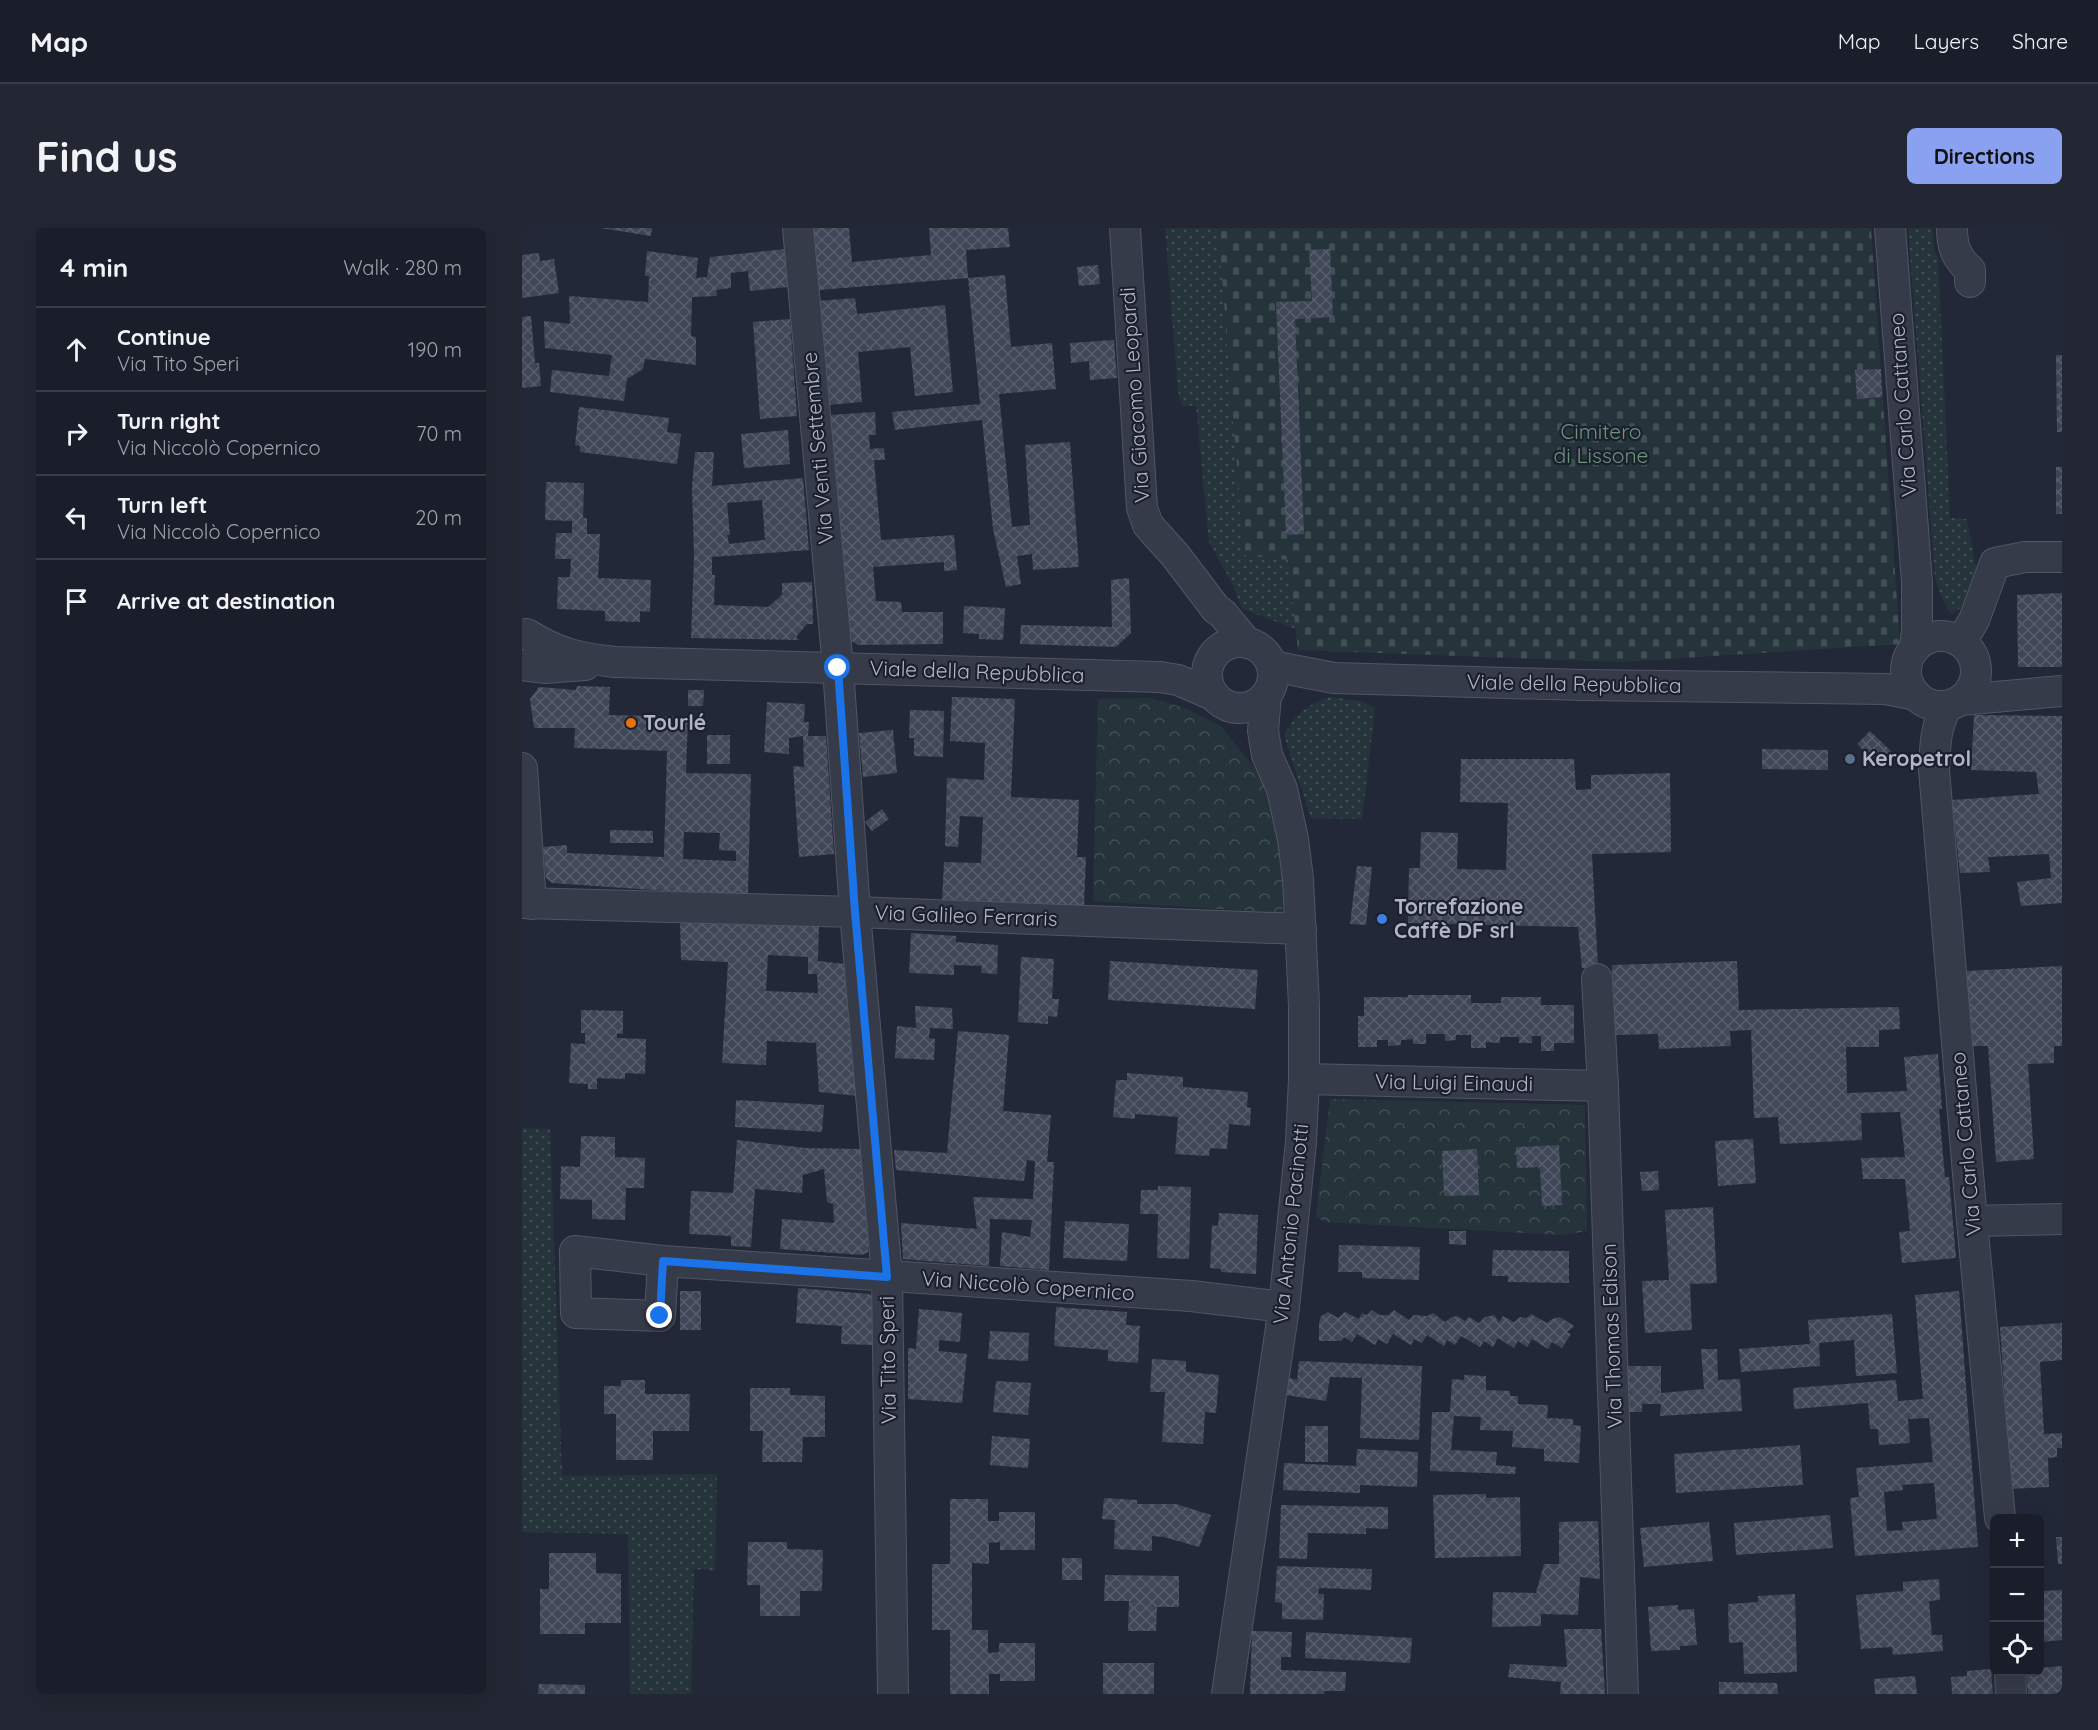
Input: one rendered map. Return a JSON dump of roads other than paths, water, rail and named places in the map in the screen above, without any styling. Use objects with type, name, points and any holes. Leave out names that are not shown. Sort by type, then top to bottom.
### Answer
[{"type":"street","name":"Via Venti Settembre","points":[[798,228],[838,668]]},
{"type":"street","name":"Via Giacomo Leopardi","points":[[1125,228],[1142,508],[1148,525],[1175,555],[1216,609],[1247,643]]},
{"type":"street","name":"Via Carlo Cattaneo","points":[[1890,228],[1917,582],[1917,630],[1913,651]]},
{"type":"street","points":[[1952,228],[1952,242],[1959,260],[1970,270],[1970,282]]},
{"type":"street","points":[[1961,647],[1974,620],[1995,563],[2013,559],[2062,557]]},
{"type":"street","name":"Via Carlo Cattaneo","points":[[1917,582],[1936,624],[1961,647]]},
{"type":"street","points":[[1216,609],[1218,626],[1214,654],[1206,674],[1208,685],[1219,700]]},
{"type":"street","name":"Viale della Repubblica","points":[[1814,688],[1870,672],[1913,651],[1932,637],[1961,647]]},
{"type":"street","name":"Viale della Repubblica","points":[[524,639],[568,655],[615,662]]},
{"type":"street","name":"Viale della Repubblica","points":[[1160,676],[1214,654],[1224,646],[1235,642],[1247,643]]},
{"type":"street","points":[[1247,643],[1258,647],[1267,655],[1272,666],[1273,682],[1266,695]]},
{"type":"street","points":[[1961,647],[1996,675],[2033,686],[2062,690]]},
{"type":"street","points":[[1913,651],[1906,671],[1908,684],[1936,700],[1972,687],[1976,675],[1961,647]]},
{"type":"street","name":"Viale della Repubblica","points":[[522,665],[544,668],[615,662],[1160,676],[1178,680],[1234,708],[1251,707],[1266,695],[1334,678]]},
{"type":"street","name":"Viale della Repubblica","points":[[1272,666],[1334,678],[1583,685],[1886,689],[1936,700],[2062,690]]},
{"type":"street","name":"Via Tito Speri","points":[[838,668],[855,912],[887,1277],[892,1694]]},
{"type":"street","name":"Via Antonio Pacinotti","points":[[1227,1694],[1284,1307],[1301,1142],[1304,1079],[1301,929],[1293,839],[1282,789],[1267,755],[1263,731],[1266,695]]},
{"type":"street","name":"Via Antonio Pacinotti","points":[[1219,700],[1267,755]]},
{"type":"street","name":"Via Carlo Cattaneo","points":[[1936,700],[1938,724],[1934,770],[2000,1514]]},
{"type":"street","points":[[522,768],[526,903]]},
{"type":"street","name":"Via Galileo Ferraris","points":[[526,903],[855,912],[1301,929]]},
{"type":"street","name":"Via Thomas Edison","points":[[1597,979],[1604,1086],[1623,1694]]},
{"type":"street","name":"Via Luigi Einaudi","points":[[1304,1079],[1604,1086]]},
{"type":"street","points":[[1972,1221],[2062,1219]]},
{"type":"street","name":"Via Niccolò Copernico","points":[[663,1261],[1191,1296],[1284,1307]]},
{"type":"street","points":[[2010,1676],[2011,1694]]},
{"type":"place","name":"Tourlé","points":[[631,723]]},
{"type":"place","name":"Keropetrol","points":[[1850,759]]},
{"type":"place","name":"Torrefazione Caffè DF srl","points":[[1382,919]]},
{"type":"park label","name":"Cimitero di Lissone","points":[[1601,444]]}]
